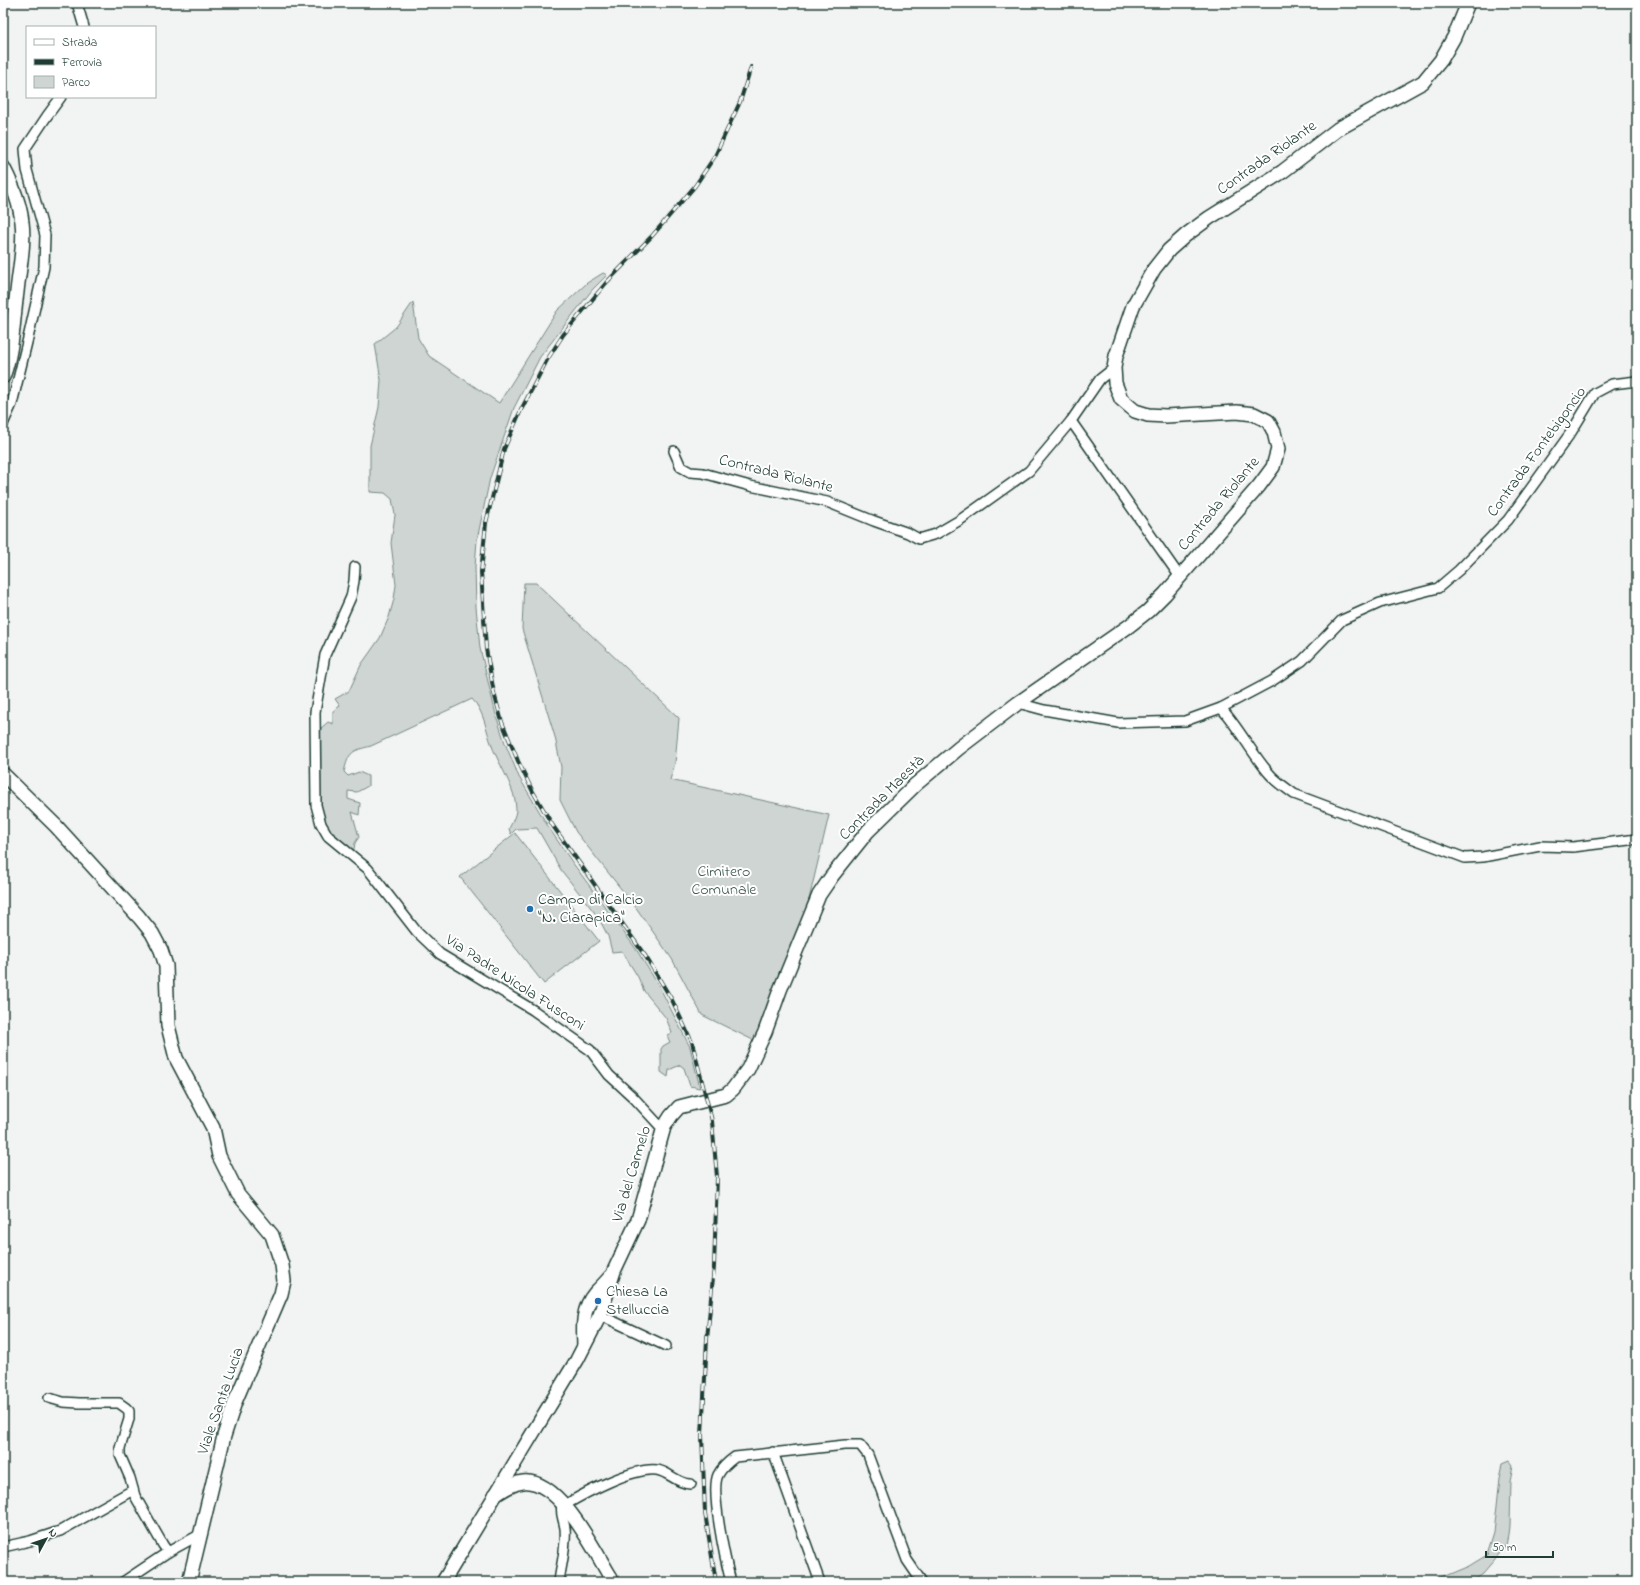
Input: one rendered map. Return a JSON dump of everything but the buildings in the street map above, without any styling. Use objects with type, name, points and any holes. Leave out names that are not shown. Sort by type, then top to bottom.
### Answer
[{"type":"street","points":[[77,3],[84,26]]},
{"type":"street","name":"Contrada Riolante","points":[[1129,626],[1148,611],[1180,577],[1259,486],[1273,467],[1278,449],[1274,432],[1268,421],[1254,414],[1237,412],[1166,416],[1148,415],[1135,411],[1121,399],[1115,383],[1114,368],[1116,356],[1133,306],[1154,269],[1169,250],[1209,218],[1282,172],[1338,129],[1422,82],[1442,60],[1454,37],[1468,3]]},
{"type":"street","points":[[3,424],[12,404],[44,267],[45,235],[24,150],[60,98]]},
{"type":"street","points":[[3,167],[18,202],[22,222],[22,244],[9,356],[3,377]]},
{"type":"street","name":"Contrada Riolante","points":[[674,451],[681,467],[690,472],[703,473],[750,486],[827,502],[849,512],[908,533],[919,539],[936,534],[960,520],[1029,471],[1071,421],[1100,379],[1114,368]]},
{"type":"street","name":"Contrada Fontebigoncio","points":[[1018,702],[1044,710],[1118,723],[1185,721],[1221,708],[1272,681],[1302,662],[1342,620],[1380,603],[1438,588],[1459,570],[1508,520],[1572,431],[1595,393],[1612,384],[1637,381]]},
{"type":"street","name":"Contrada Riolante","points":[[1071,421],[1180,577]]},
{"type":"street","name":"Via Padre Nicola Fusconi","points":[[355,567],[351,597],[325,655],[315,712],[316,805],[321,824],[328,836],[368,869],[417,932],[440,954],[474,976],[533,1010],[590,1050],[609,1075],[634,1098],[659,1125],[664,1127]]},
{"type":"street","name":"Contrada Maestà","points":[[717,1098],[726,1095],[734,1088],[748,1069],[765,1032],[780,990],[819,895],[832,876],[868,831],[915,785],[959,748],[1018,702],[1129,626]]},
{"type":"street","points":[[1221,708],[1235,724],[1267,772],[1294,794],[1465,858],[1483,857],[1540,846],[1573,847],[1637,839]]},
{"type":"street","name":"Viale Santa Lucia","points":[[3,774],[56,826],[152,933],[161,950],[166,966],[168,1026],[176,1058],[213,1128],[219,1156],[238,1194],[272,1235],[282,1266],[284,1281],[281,1294],[228,1422],[189,1582]]},
{"type":"street","name":"Via del Carmelo","points":[[443,1582],[584,1345],[600,1315],[614,1271],[638,1220],[664,1127],[679,1107],[717,1098]]},
{"type":"street","name":"Via del Carmelo","points":[[584,1345],[583,1326],[586,1307],[594,1294],[614,1271]]},
{"type":"street","points":[[600,1315],[666,1346]]},
{"type":"street","points":[[49,1398],[63,1402],[119,1403],[126,1408],[130,1415],[120,1448],[120,1455],[130,1478],[133,1490],[168,1552]]},
{"type":"street","points":[[731,1582],[727,1568],[716,1501],[717,1476],[724,1465],[735,1456],[845,1445],[860,1445],[868,1455],[907,1560],[921,1581]]},
{"type":"street","points":[[773,1452],[820,1582]]},
{"type":"street","points":[[516,1460],[518,1471],[524,1482]]},
{"type":"street","points":[[559,1582],[565,1527],[560,1513],[564,1504],[581,1495],[639,1471],[658,1470],[684,1484],[690,1484]]},
{"type":"street","points":[[494,1496],[505,1488],[524,1482],[541,1486],[553,1494],[564,1504],[612,1582]]},
{"type":"street","points":[[3,1547],[30,1541],[60,1531],[133,1490]]},
{"type":"street","points":[[123,1582],[168,1552],[201,1534]]},
{"type":"green space","points":[[603,273],[607,275],[592,290],[540,357],[514,408],[490,478],[477,540],[475,567],[476,607],[480,648],[496,715],[505,743],[519,777],[549,828],[636,949],[659,986],[690,1047],[700,1088],[690,1086],[684,1068],[680,1065],[669,1070],[668,1077],[661,1072],[661,1049],[670,1042],[668,1035],[672,1033],[666,1018],[644,991],[638,977],[622,951],[612,952],[608,936],[598,917],[561,870],[537,828],[516,829],[511,834],[509,829],[516,812],[513,793],[492,746],[482,715],[472,699],[371,746],[359,749],[352,753],[344,772],[348,776],[359,772],[368,776],[368,786],[357,792],[348,791],[348,799],[360,803],[359,815],[352,812],[359,837],[355,843],[353,855],[331,834],[321,809],[319,752],[321,728],[328,722],[333,724],[333,711],[340,706],[335,699],[349,691],[361,665],[380,638],[389,617],[396,585],[391,543],[395,515],[392,499],[385,493],[370,492],[370,446],[379,407],[381,380],[375,344],[396,327],[413,302],[418,338],[429,356],[499,403],[557,311],[587,283]]},
{"type":"green space","name":"Cimitero Comunale","points":[[524,583],[536,583],[679,718],[675,763],[670,780],[829,815],[805,916],[755,1041],[702,1015],[672,959],[637,909],[576,832],[560,800],[561,767],[555,737],[522,629]]},
{"type":"green space","name":"Campo di Calcio \"N. Ciarapica\"","points":[[515,833],[599,941],[544,984],[460,877]]},
{"type":"green space","points":[[1510,1461],[1513,1465],[1510,1481],[1509,1525],[1506,1546],[1482,1574],[1472,1581],[1431,1582],[1469,1566],[1487,1555],[1494,1533],[1500,1477],[1503,1464]]},
{"type":"railway","points":[[716,1582],[705,1513],[702,1435],[707,1339],[714,1267],[717,1177],[712,1121],[692,1042],[672,1000],[646,957],[553,826],[532,790],[518,761],[502,722],[494,693],[486,649],[481,572],[486,523],[504,449],[521,410],[547,360],[563,335],[606,283],[652,236],[695,186],[715,156],[740,102],[751,67]]},
{"type":"place","name":"Campo di Calcio \"N. Ciarapica\"","points":[[530,909]]},
{"type":"place","name":"Chiesa La Stelluccia","points":[[598,1301]]}]
